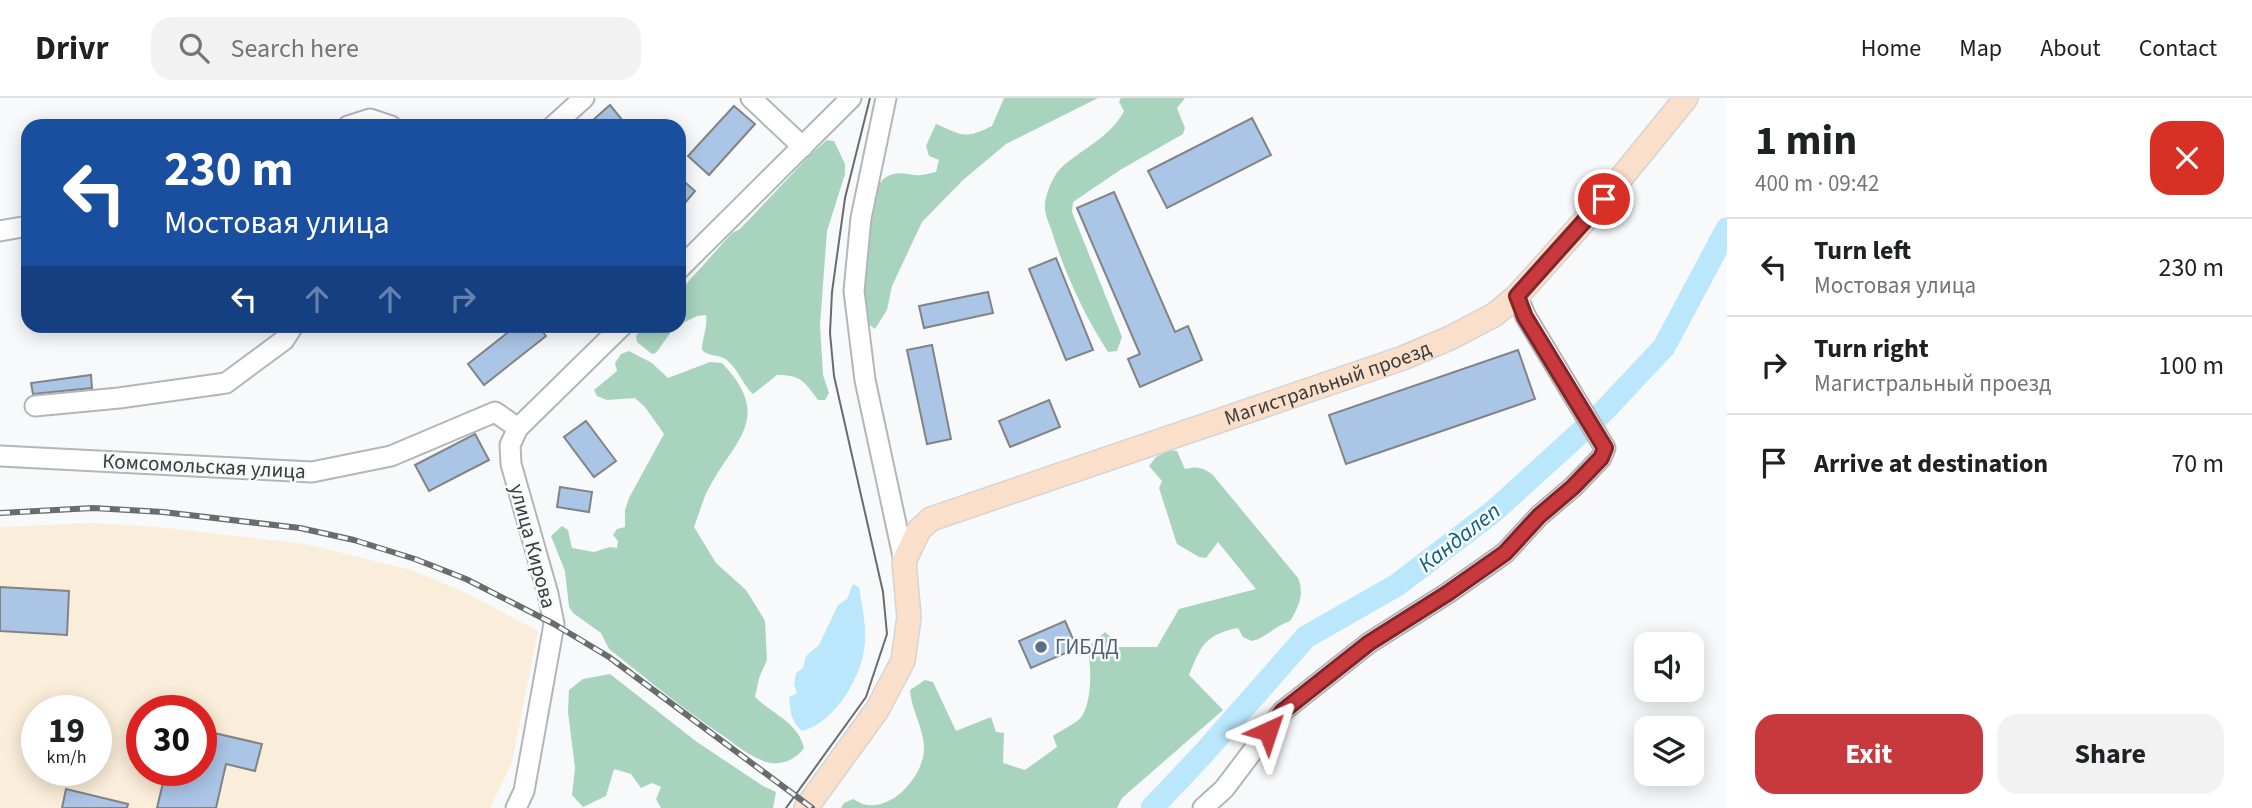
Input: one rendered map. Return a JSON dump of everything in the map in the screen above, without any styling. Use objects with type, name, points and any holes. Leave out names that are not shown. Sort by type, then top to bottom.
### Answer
[{"type":"main road","name":"Магистральный проезд","points":[[931,519],[1403,358],[1494,315],[1517,296],[1604,199],[1686,98]]},
{"type":"main road","points":[[806,808],[877,710],[903,661],[909,617],[904,561],[919,530],[931,519]]},
{"type":"street","points":[[560,119],[583,98]]},
{"type":"street","points":[[751,98],[803,147]]},
{"type":"street","points":[[686,262],[850,98]]},
{"type":"street","points":[[886,98],[861,218],[855,290],[865,380],[904,561]]},
{"type":"street","points":[[0,231],[21,227]]},
{"type":"street","points":[[1203,808],[1224,789],[1283,711],[1369,643],[1505,553],[1539,516],[1601,458],[1605,448],[1552,357],[1525,317],[1517,296]]},
{"type":"street","points":[[34,406],[119,398],[226,383],[284,340],[288,333]]},
{"type":"street","points":[[518,428],[615,333]]},
{"type":"street","name":"Комсомольская улица","points":[[0,456],[312,472],[391,456],[495,412],[518,428]]},
{"type":"street","name":"улица Кирова","points":[[516,808],[524,791],[554,624],[511,464],[510,445],[518,428]]},
{"type":"street","points":[[894,510],[910,520],[931,519]]},
{"type":"shaded area","points":[[93,523],[158,527],[305,544],[411,570],[462,591],[538,631],[512,762],[490,808],[0,808],[0,527]]},
{"type":"green space","points":[[1004,98],[1098,98],[1006,144],[963,180],[922,222],[892,286],[887,310],[875,329],[866,322],[864,267],[868,221],[872,200],[879,185],[888,176],[895,174],[920,175],[936,172],[939,160],[929,156],[926,146],[936,124],[963,134],[983,130],[992,126]]},
{"type":"green space","points":[[1121,98],[1185,98],[1177,108],[1185,128],[1183,134],[1120,170],[1073,202],[1072,212],[1122,337],[1117,351],[1108,352],[1068,277],[1046,216],[1045,203],[1060,169],[1103,136],[1118,120],[1124,111],[1119,102]]},
{"type":"green space","points":[[827,140],[834,141],[845,164],[845,174],[827,231],[820,325],[823,375],[829,393],[825,400],[818,400],[801,380],[777,375],[753,394],[728,361],[702,350],[706,315],[686,322],[686,284],[732,233],[740,229]]},
{"type":"green space","points":[[638,333],[670,333],[656,353],[652,354],[637,342]]},
{"type":"green space","points":[[629,351],[652,363],[668,378],[710,362],[722,363],[738,383],[746,401],[744,431],[705,496],[694,527],[716,563],[746,590],[765,621],[767,660],[755,697],[790,725],[801,739],[804,748],[787,761],[766,762],[739,748],[609,649],[601,633],[573,613],[569,607],[565,571],[551,536],[562,526],[568,530],[572,548],[594,552],[610,547],[617,548],[618,541],[613,535],[617,529],[625,527],[625,510],[629,498],[664,434],[645,407],[635,398],[607,400],[597,396],[594,390],[617,371],[615,363],[621,354]]},
{"type":"green space","points":[[1170,450],[1177,451],[1185,469],[1199,468],[1212,474],[1298,578],[1300,584],[1300,601],[1290,621],[1252,641],[1243,637],[1238,628],[1227,631],[1211,638],[1201,649],[1189,675],[1223,710],[1122,798],[1117,808],[841,808],[844,803],[853,799],[868,805],[889,801],[914,778],[923,758],[924,748],[910,690],[925,680],[933,682],[956,731],[991,717],[996,732],[1004,733],[1003,763],[1025,770],[1057,747],[1053,736],[1082,716],[1088,701],[1090,683],[1087,648],[1105,632],[1117,647],[1157,647],[1179,609],[1256,589],[1218,542],[1206,558],[1199,557],[1177,544],[1159,488],[1162,481],[1149,466],[1156,457]]},
{"type":"green space","points":[[610,674],[697,742],[776,792],[773,808],[661,808],[656,799],[661,787],[652,783],[641,788],[631,774],[614,769],[606,796],[583,807],[572,795],[575,768],[568,712],[569,690],[583,679]]},
{"type":"water","points":[[853,584],[859,587],[865,628],[859,669],[846,696],[836,708],[826,718],[802,731],[793,719],[789,697],[797,693],[794,684],[796,673],[803,668],[806,656],[819,645],[838,605],[847,599]]},
{"type":"building","points":[[610,105],[621,119],[594,119]]},
{"type":"building","points":[[734,106],[755,124],[709,175],[688,156]]},
{"type":"building","points":[[1252,118],[1271,155],[1167,208],[1148,171]]},
{"type":"building","points":[[686,183],[695,191],[686,202]]},
{"type":"building","points":[[1114,192],[1175,332],[1188,326],[1202,360],[1140,387],[1128,359],[1140,354],[1077,208]]},
{"type":"building","points":[[1056,258],[1093,350],[1066,360],[1029,269]]},
{"type":"building","points":[[988,292],[993,313],[924,328],[919,306]]},
{"type":"building","points":[[507,333],[544,333],[546,336],[484,385],[468,364]]},
{"type":"building","points":[[932,345],[951,439],[927,444],[907,350]]},
{"type":"building","points":[[1518,350],[1535,399],[1346,464],[1329,415]]},
{"type":"building","points":[[91,375],[92,388],[33,394],[31,383]]},
{"type":"building","points":[[1049,400],[1060,427],[1010,447],[999,421]]},
{"type":"building","points":[[586,421],[616,461],[594,477],[564,437]]},
{"type":"building","points":[[475,434],[489,460],[429,491],[415,465]]},
{"type":"building","points":[[560,487],[592,492],[589,512],[557,507]]},
{"type":"building","points":[[0,587],[69,591],[67,635],[0,631]]},
{"type":"building","points":[[1065,621],[1077,648],[1031,668],[1019,641]]},
{"type":"building","points":[[217,734],[262,744],[255,771],[226,764],[216,808],[157,808],[162,786],[217,786]]},
{"type":"building","points":[[66,789],[128,804],[127,808],[62,808]]},
{"type":"waterway","name":"Кандалеп","points":[[1152,808],[1306,637],[1397,585],[1494,511],[1602,413],[1664,347],[1727,229]]},
{"type":"tram line","points":[[786,808],[866,697],[887,634],[883,592],[834,376],[830,333],[832,292],[845,198],[870,98]]},
{"type":"railway","points":[[0,513],[93,508],[163,512],[300,528],[354,540],[415,559],[466,579],[554,624],[609,657],[812,808]]},
{"type":"place","name":"ГИБДД","points":[[1041,647]]},
{"type":"route","points":[[1268,731],[1283,711],[1369,643],[1505,553],[1539,516],[1601,458],[1605,448],[1552,357],[1525,317],[1517,296],[1604,199]]}]
